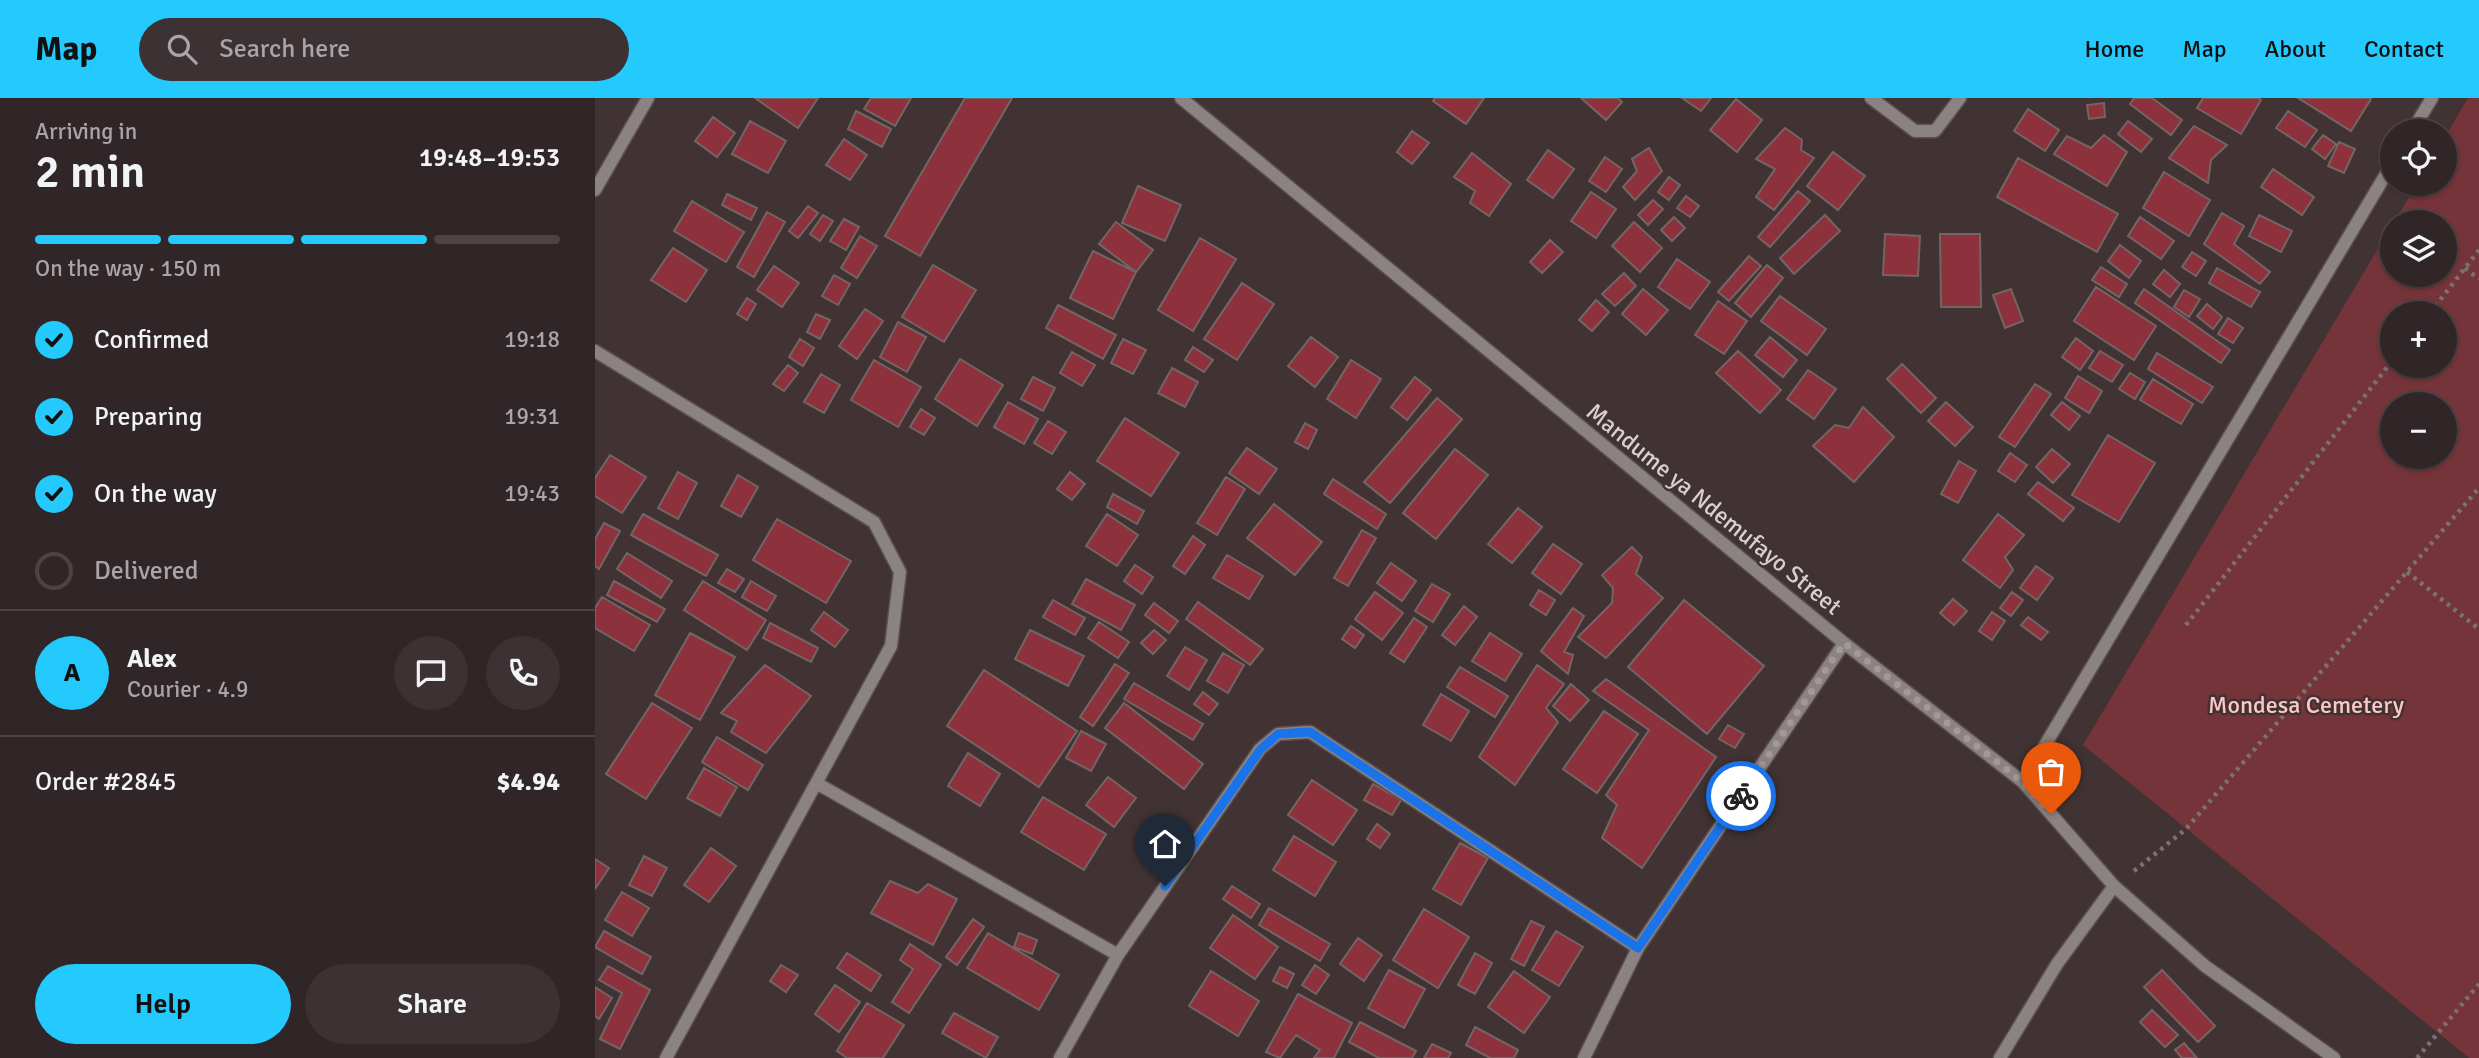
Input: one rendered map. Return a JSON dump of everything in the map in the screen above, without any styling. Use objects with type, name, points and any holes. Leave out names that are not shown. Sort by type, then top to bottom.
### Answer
[{"type":"street","points":[[595,190],[648,98]]},
{"type":"street","name":"Mandume ya Ndemufayo Street","points":[[1181,98],[1844,643],[2023,782],[2114,887],[2205,966],[2334,1058]]},
{"type":"street","points":[[1871,98],[1915,131],[1935,131],[1960,98]]},
{"type":"street","points":[[2419,119],[2432,98]]},
{"type":"street","points":[[2023,782],[2380,184]]},
{"type":"street","points":[[595,351],[874,522],[900,572],[891,646],[666,1058]]},
{"type":"street","points":[[1584,1058],[1638,948],[1844,643]]},
{"type":"street","points":[[1060,1058],[1118,955],[1260,750],[1278,734],[1310,732],[1638,948]]},
{"type":"street","points":[[818,784],[1118,955]]},
{"type":"street","points":[[2001,1057],[2057,964],[2114,887]]},
{"type":"path","points":[[2439,301],[2479,250]]},
{"type":"path","points":[[2465,268],[2479,279]]},
{"type":"path","points":[[2186,625],[2380,376]]},
{"type":"path","points":[[2114,887],[2186,829],[2479,488]]},
{"type":"path","points":[[2407,572],[2479,629]]},
{"type":"path","points":[[2417,1058],[2479,984]]},
{"type":"green space","name":"Mondesa Cemetery","points":[[2468,98],[2479,98],[2479,1058],[2469,1058],[2083,745],[2380,245],[2380,287],[2457,287],[2457,210],[2401,210],[2410,196],[2457,196],[2456,119]]},
{"type":"building","points":[[755,98],[818,98],[798,128]]},
{"type":"building","points":[[871,98],[911,98],[895,126],[864,109]]},
{"type":"building","points":[[965,98],[1012,98],[920,256],[885,236]]},
{"type":"building","points":[[1435,98],[1484,98],[1466,124],[1433,101]]},
{"type":"building","points":[[1581,98],[1618,98],[1622,102],[1606,120]]},
{"type":"building","points":[[1682,98],[1711,98],[1701,111]]},
{"type":"building","points":[[2134,98],[2152,98],[2182,120],[2171,135],[2130,104]]},
{"type":"building","points":[[2203,98],[2261,100],[2241,134],[2197,108]]},
{"type":"building","points":[[2298,98],[2370,98],[2371,99],[2351,131]]},
{"type":"building","points":[[1736,99],[1762,120],[1737,152],[1710,130]]},
{"type":"building","points":[[2104,103],[2105,117],[2089,119],[2087,105]]},
{"type":"building","points":[[2028,109],[2059,130],[2045,151],[2014,131]]},
{"type":"building","points":[[856,111],[891,129],[882,147],[848,129]]},
{"type":"building","points":[[2288,111],[2317,130],[2305,147],[2276,128]]},
{"type":"building","points":[[713,117],[735,133],[717,157],[695,141]]},
{"type":"building","points":[[750,121],[786,141],[768,173],[732,154]]},
{"type":"building","points":[[2128,121],[2152,139],[2141,152],[2118,134]]},
{"type":"building","points":[[2194,126],[2227,145],[2211,160],[2208,183],[2169,158]]},
{"type":"building","points":[[1785,128],[1802,140],[1801,150],[1814,158],[1774,210],[1756,197],[1775,169],[1756,159]]},
{"type":"building","points":[[1412,131],[1429,143],[1412,164],[1397,152]]},
{"type":"building","points":[[2104,135],[2127,152],[2107,186],[2054,154],[2067,136],[2091,148]]},
{"type":"building","points":[[2323,135],[2336,144],[2325,159],[2312,149]]},
{"type":"building","points":[[844,139],[867,155],[850,180],[826,165]]},
{"type":"building","points":[[2339,142],[2355,149],[2344,173],[2328,166]]},
{"type":"building","points":[[1649,148],[1662,171],[1635,200],[1623,187],[1637,171],[1632,159]]},
{"type":"building","points":[[1548,150],[1574,169],[1553,198],[1527,180]]},
{"type":"building","points":[[1833,152],[1865,176],[1838,210],[1807,186]]},
{"type":"building","points":[[1472,153],[1511,184],[1489,216],[1470,203],[1475,191],[1454,177]]},
{"type":"building","points":[[1605,157],[1622,169],[1606,192],[1589,181]]},
{"type":"building","points":[[2018,158],[2118,214],[2097,252],[1997,197]]},
{"type":"building","points":[[2273,169],[2314,197],[2302,215],[2261,187]]},
{"type":"building","points":[[2164,172],[2210,200],[2189,236],[2143,208]]},
{"type":"building","points":[[1669,177],[1680,185],[1669,200],[1658,192]]},
{"type":"building","points":[[1138,186],[1181,205],[1165,241],[1122,223]]},
{"type":"building","points":[[1798,191],[1810,201],[1770,247],[1758,237]]},
{"type":"building","points":[[1591,192],[1616,209],[1596,238],[1571,221]]},
{"type":"building","points":[[727,194],[757,208],[751,220],[722,205]]},
{"type":"building","points":[[1686,196],[1699,206],[1690,217],[1677,208]]},
{"type":"building","points":[[1653,200],[1663,209],[1648,225],[1638,215]]},
{"type":"building","points":[[692,201],[744,232],[726,262],[674,231]]},
{"type":"building","points":[[808,206],[818,213],[798,238],[789,231]]},
{"type":"building","points":[[767,212],[785,222],[754,277],[737,267]]},
{"type":"building","points":[[2222,213],[2244,226],[2234,244],[2270,272],[2260,284],[2204,244]]},
{"type":"building","points":[[823,215],[833,221],[820,241],[810,234]]},
{"type":"building","points":[[1825,215],[1840,231],[1794,274],[1780,258]]},
{"type":"building","points":[[2259,215],[2292,231],[2281,252],[2249,236]]},
{"type":"building","points":[[1674,217],[1685,228],[1672,241],[1661,230]]},
{"type":"building","points":[[2140,217],[2174,241],[2161,259],[2128,236]]},
{"type":"building","points":[[844,219],[859,227],[846,250],[830,241]]},
{"type":"building","points":[[1116,222],[1153,250],[1136,272],[1099,244]]},
{"type":"building","points":[[1634,222],[1662,248],[1640,272],[1612,246]]},
{"type":"building","points":[[1885,234],[1920,236],[1918,276],[1883,275]]},
{"type":"building","points":[[1940,234],[1980,234],[1981,307],[1941,307]]},
{"type":"building","points":[[860,236],[877,246],[857,278],[841,268]]},
{"type":"building","points":[[1200,238],[1236,259],[1193,331],[1158,310]]},
{"type":"building","points":[[1550,240],[1563,252],[1542,273],[1530,262]]},
{"type":"building","points":[[2120,245],[2141,261],[2129,278],[2108,261]]},
{"type":"building","points":[[673,248],[707,270],[686,302],[651,280]]},
{"type":"building","points":[[1093,251],[1136,272],[1113,319],[1070,298]]},
{"type":"building","points":[[2192,252],[2206,261],[2196,276],[2182,267]]},
{"type":"building","points":[[1749,256],[1761,266],[1729,301],[1718,292]]},
{"type":"building","points":[[1677,259],[1710,282],[1690,309],[1658,287]]},
{"type":"building","points":[[933,265],[976,290],[944,342],[902,317]]},
{"type":"building","points":[[1767,265],[1783,278],[1751,317],[1735,303]]},
{"type":"building","points":[[774,266],[799,283],[782,307],[757,290]]},
{"type":"building","points":[[2101,267],[2127,284],[2119,297],[2092,280]]},
{"type":"building","points":[[2217,268],[2260,292],[2251,307],[2209,283]]},
{"type":"building","points":[[2164,270],[2180,284],[2170,297],[2153,284]]},
{"type":"building","points":[[1624,273],[1636,286],[1615,306],[1602,294]]},
{"type":"building","points":[[834,275],[850,284],[838,305],[822,296]]},
{"type":"building","points":[[1242,283],[1274,304],[1237,360],[1204,339]]},
{"type":"building","points":[[2096,287],[2156,326],[2134,360],[2074,321]]},
{"type":"building","points":[[1643,289],[1668,310],[1646,335],[1622,314]]},
{"type":"building","points":[[2011,289],[2023,321],[2005,328],[1993,295]]},
{"type":"building","points":[[2144,289],[2230,350],[2221,363],[2135,303]]},
{"type":"building","points":[[2184,290],[2200,299],[2189,317],[2174,307]]},
{"type":"building","points":[[1780,296],[1826,329],[1807,355],[1761,321]]},
{"type":"building","points":[[747,298],[756,304],[747,320],[737,314]]},
{"type":"building","points":[[1596,300],[1609,312],[1592,331],[1579,320]]},
{"type":"building","points":[[1718,301],[1747,321],[1724,354],[1695,335]]},
{"type":"building","points":[[2207,304],[2222,317],[2213,329],[2197,316]]},
{"type":"building","points":[[1058,305],[1116,335],[1103,359],[1046,328]]},
{"type":"building","points":[[865,309],[883,321],[857,359],[839,346]]},
{"type":"building","points":[[816,314],[830,320],[820,339],[807,332]]},
{"type":"building","points":[[2228,318],[2243,328],[2233,343],[2218,334]]},
{"type":"building","points":[[898,322],[926,337],[907,372],[880,357]]},
{"type":"building","points":[[1311,337],[1338,357],[1315,387],[1288,366]]},
{"type":"building","points":[[1770,337],[1797,360],[1783,377],[1755,355]]},
{"type":"building","points":[[2076,338],[2093,351],[2080,370],[2062,357]]},
{"type":"building","points":[[800,339],[814,348],[803,366],[789,357]]},
{"type":"building","points":[[1123,339],[1146,350],[1133,374],[1111,363]]},
{"type":"building","points":[[1193,347],[1213,360],[1204,372],[1185,360]]},
{"type":"building","points":[[1738,351],[1781,390],[1760,413],[1716,373]]},
{"type":"building","points":[[2100,351],[2123,365],[2112,382],[2089,368]]},
{"type":"building","points":[[1072,352],[1095,365],[1082,386],[1060,373]]},
{"type":"building","points":[[2157,353],[2213,387],[2202,403],[2148,369]]},
{"type":"building","points":[[960,359],[1003,385],[977,426],[935,399]]},
{"type":"building","points":[[874,360],[921,387],[898,427],[851,400]]},
{"type":"building","points":[[1351,360],[1381,379],[1356,418],[1327,399]]},
{"type":"building","points":[[1902,364],[1936,398],[1921,413],[1887,379]]},
{"type":"building","points":[[788,365],[798,373],[784,391],[773,384]]},
{"type":"building","points":[[1172,368],[1198,382],[1185,407],[1158,393]]},
{"type":"building","points":[[1808,370],[1836,389],[1814,419],[1787,399]]},
{"type":"building","points":[[2130,373],[2145,382],[2135,399],[2119,389]]},
{"type":"building","points":[[821,374],[840,385],[824,413],[804,402]]},
{"type":"building","points":[[2078,376],[2102,391],[2089,413],[2065,398]]},
{"type":"building","points":[[1033,377],[1055,388],[1043,411],[1021,399]]},
{"type":"building","points":[[1415,377],[1431,390],[1407,420],[1391,407]]},
{"type":"building","points":[[2153,379],[2193,404],[2181,424],[2140,400]]},
{"type":"building","points":[[2035,384],[2051,394],[2015,447],[1999,437]]},
{"type":"building","points":[[1437,398],[1462,419],[1390,503],[1364,482]]},
{"type":"building","points":[[1008,402],[1038,419],[1024,444],[994,427]]},
{"type":"building","points":[[1946,402],[1973,427],[1955,446],[1928,421]]},
{"type":"building","points":[[2062,402],[2080,416],[2069,430],[2051,415]]},
{"type":"building","points":[[1863,407],[1894,437],[1854,482],[1813,446],[1835,425],[1849,428]]},
{"type":"building","points":[[921,409],[935,418],[924,435],[910,427]]},
{"type":"building","points":[[1125,418],[1179,453],[1151,496],[1097,461]]},
{"type":"building","points":[[1048,421],[1066,432],[1052,454],[1034,443]]},
{"type":"building","points":[[1305,423],[1317,430],[1308,449],[1295,442]]},
{"type":"building","points":[[2108,435],[2155,463],[2119,522],[2072,495]]},
{"type":"building","points":[[1247,448],[1277,469],[1259,494],[1229,473]]},
{"type":"building","points":[[1455,449],[1488,475],[1436,539],[1403,513]]},
{"type":"building","points":[[2052,449],[2070,464],[2053,483],[2036,467]]},
{"type":"building","points":[[2010,453],[2027,465],[2015,482],[1998,471]]},
{"type":"building","points":[[610,455],[646,477],[622,513],[595,496],[595,478]]},
{"type":"building","points":[[1959,461],[1976,471],[1958,503],[1941,494]]},
{"type":"building","points":[[678,472],[697,483],[678,519],[658,508]]},
{"type":"building","points":[[1070,472],[1085,484],[1072,500],[1057,489]]},
{"type":"building","points":[[738,475],[758,487],[741,517],[721,506]]},
{"type":"building","points":[[1226,477],[1245,489],[1217,535],[1197,523]]},
{"type":"building","points":[[1333,479],[1386,514],[1377,529],[1324,494]]},
{"type":"building","points":[[2038,482],[2074,508],[2063,521],[2028,494]]},
{"type":"building","points":[[1113,494],[1144,511],[1137,524],[1107,507]]},
{"type":"building","points":[[1274,504],[1322,542],[1295,575],[1247,538]]},
{"type":"building","points":[[1518,508],[1542,527],[1512,563],[1488,544]]},
{"type":"building","points":[[643,514],[718,555],[706,576],[631,535]]},
{"type":"building","points":[[1107,514],[1138,535],[1117,566],[1086,546]]},
{"type":"building","points":[[1998,514],[2024,535],[2005,557],[2013,570],[2000,588],[1963,560]]},
{"type":"building","points":[[777,519],[851,561],[826,603],[753,560]]},
{"type":"building","points":[[604,523],[620,531],[599,569],[595,566],[595,539]]},
{"type":"building","points":[[1362,530],[1376,538],[1348,586],[1334,578]]},
{"type":"building","points":[[1193,536],[1205,545],[1185,574],[1173,566]]},
{"type":"building","points":[[1553,544],[1582,564],[1561,594],[1532,573]]},
{"type":"building","points":[[1632,547],[1642,557],[1636,574],[1663,598],[1606,658],[1578,637],[1612,603],[1613,588],[1602,575]]},
{"type":"building","points":[[627,553],[672,581],[661,598],[617,569]]},
{"type":"building","points":[[1227,555],[1263,576],[1249,599],[1213,578]]},
{"type":"building","points":[[1391,563],[1416,581],[1402,601],[1377,583]]},
{"type":"building","points":[[1135,565],[1153,577],[1142,594],[1124,581]]},
{"type":"building","points":[[2036,566],[2053,578],[2037,600],[2020,588]]},
{"type":"building","points":[[727,569],[744,579],[735,592],[718,583]]},
{"type":"building","points":[[1086,579],[1135,605],[1121,630],[1072,604]]},
{"type":"building","points":[[614,581],[665,609],[657,622],[607,595]]},
{"type":"building","points":[[703,581],[766,620],[747,650],[684,610]]},
{"type":"building","points":[[751,581],[776,596],[767,611],[742,597]]},
{"type":"building","points":[[1432,584],[1450,594],[1433,622],[1415,611]]},
{"type":"building","points":[[1539,590],[1555,600],[1546,615],[1530,605]]},
{"type":"building","points":[[1375,592],[1403,613],[1382,640],[1355,619]]},
{"type":"building","points":[[2012,592],[2023,600],[2011,616],[2000,608]]},
{"type":"building","points":[[602,597],[650,625],[634,651],[595,628],[595,608]]},
{"type":"building","points":[[1953,599],[1967,611],[1954,625],[1940,613]]},
{"type":"building","points":[[1053,600],[1085,618],[1075,635],[1043,617]]},
{"type":"building","points":[[1684,600],[1764,666],[1707,734],[1628,667]]},
{"type":"building","points":[[1198,602],[1263,649],[1250,665],[1186,619]]},
{"type":"building","points":[[1154,603],[1178,621],[1169,633],[1145,615]]},
{"type":"building","points":[[1464,606],[1477,617],[1455,645],[1442,635]]},
{"type":"building","points":[[1573,608],[1584,616],[1564,652],[1573,655],[1568,674],[1541,651]]},
{"type":"building","points":[[824,612],[848,630],[835,647],[811,630]]},
{"type":"building","points":[[1992,612],[2005,621],[1992,640],[1979,631]]},
{"type":"building","points":[[2028,617],[2048,632],[2041,640],[2021,625]]},
{"type":"building","points":[[1414,618],[1427,627],[1404,662],[1390,653]]},
{"type":"building","points":[[1099,622],[1129,642],[1118,658],[1088,638]]},
{"type":"building","points":[[770,623],[818,648],[811,662],[763,638]]},
{"type":"building","points":[[1351,626],[1364,635],[1355,648],[1342,639]]},
{"type":"building","points":[[1030,630],[1084,656],[1068,686],[1015,659]]},
{"type":"building","points":[[1154,630],[1166,640],[1153,654],[1141,643]]},
{"type":"building","points":[[690,633],[735,657],[700,720],[655,695]]},
{"type":"building","points":[[1490,633],[1522,654],[1505,681],[1472,661]]},
{"type":"building","points":[[1185,647],[1207,660],[1189,690],[1167,676]]},
{"type":"building","points":[[1223,653],[1244,665],[1228,693],[1207,681]]},
{"type":"building","points":[[1115,664],[1129,673],[1093,726],[1080,717]]},
{"type":"building","points":[[765,665],[811,696],[766,753],[731,732],[737,721],[721,713]]},
{"type":"building","points":[[1537,665],[1564,684],[1546,708],[1558,722],[1515,785],[1479,757]]},
{"type":"building","points":[[1460,667],[1508,696],[1495,717],[1447,687]]},
{"type":"building","points":[[984,670],[1077,731],[1039,787],[947,726]]},
{"type":"building","points":[[1606,679],[1716,757],[1642,868],[1602,838],[1617,805],[1606,795],[1649,730],[1593,691]]},
{"type":"building","points":[[1134,683],[1203,724],[1193,740],[1124,699]]},
{"type":"building","points":[[1571,684],[1589,700],[1570,721],[1553,706]]},
{"type":"building","points":[[1203,692],[1218,704],[1209,715],[1194,704]]},
{"type":"building","points":[[1441,694],[1469,711],[1451,741],[1423,725]]},
{"type":"building","points":[[652,703],[692,728],[646,799],[606,774]]},
{"type":"building","points":[[1124,703],[1203,764],[1184,789],[1105,728]]},
{"type":"building","points":[[1604,711],[1638,734],[1597,793],[1563,769]]},
{"type":"building","points":[[1728,725],[1744,734],[1735,748],[1719,739]]},
{"type":"building","points":[[1081,731],[1106,744],[1091,771],[1066,758]]},
{"type":"building","points":[[717,737],[763,765],[748,790],[702,762]]},
{"type":"building","points":[[968,753],[1000,774],[980,806],[948,786]]},
{"type":"building","points":[[704,768],[737,787],[720,816],[687,798]]},
{"type":"building","points":[[1108,777],[1136,798],[1114,827],[1086,805]]},
{"type":"building","points":[[1312,780],[1357,810],[1333,845],[1288,815]]},
{"type":"building","points":[[1373,784],[1401,800],[1392,815],[1364,800]]},
{"type":"building","points":[[1043,797],[1106,834],[1084,870],[1021,832]]},
{"type":"building","points":[[1377,824],[1390,834],[1380,848],[1367,839]]},
{"type":"building","points":[[1294,836],[1336,862],[1315,896],[1273,870]]},
{"type":"building","points":[[1460,843],[1488,858],[1461,905],[1433,889]]},
{"type":"building","points":[[711,848],[736,866],[709,902],[684,885]]},
{"type":"building","points":[[644,856],[667,868],[652,896],[629,885]]},
{"type":"building","points":[[595,859],[609,868],[595,889]]},
{"type":"building","points":[[890,881],[918,893],[928,884],[957,899],[933,945],[871,913]]},
{"type":"building","points":[[1232,886],[1260,904],[1251,918],[1223,899]]},
{"type":"building","points":[[622,892],[649,908],[632,936],[605,920]]},
{"type":"building","points":[[1269,908],[1330,944],[1320,961],[1259,925]]},
{"type":"building","points":[[1424,909],[1469,937],[1438,988],[1393,960]]},
{"type":"building","points":[[1233,915],[1278,947],[1255,979],[1210,948]]},
{"type":"building","points":[[973,919],[984,927],[957,965],[946,957]]},
{"type":"building","points":[[1531,921],[1544,927],[1524,966],[1511,959]]},
{"type":"building","points":[[604,931],[651,957],[642,974],[595,947]]},
{"type":"building","points":[[1556,931],[1583,947],[1559,986],[1532,970]]},
{"type":"building","points":[[988,933],[1059,975],[1039,1010],[967,968]]},
{"type":"building","points":[[1019,933],[1037,940],[1032,954],[1014,947]]},
{"type":"building","points":[[1358,938],[1382,955],[1364,981],[1340,964]]},
{"type":"building","points":[[910,944],[941,965],[909,1013],[892,1002],[913,969],[900,960]]},
{"type":"building","points":[[847,953],[881,975],[871,991],[837,968]]},
{"type":"building","points":[[1475,953],[1492,963],[1475,994],[1458,985]]},
{"type":"building","points":[[781,965],[798,975],[786,992],[770,981]]},
{"type":"building","points":[[1315,965],[1329,975],[1316,994],[1302,985]]},
{"type":"building","points":[[608,966],[650,990],[620,1049],[600,1039],[622,993],[599,980]]},
{"type":"building","points":[[1280,967],[1294,974],[1287,988],[1273,981]]},
{"type":"building","points":[[1389,970],[1425,989],[1404,1028],[1368,1008]]},
{"type":"building","points":[[2162,970],[2215,1026],[2198,1042],[2144,987]]},
{"type":"building","points":[[1211,971],[1259,1001],[1238,1036],[1189,1006]]},
{"type":"building","points":[[1514,971],[1550,997],[1524,1033],[1488,1007]]},
{"type":"building","points":[[835,985],[860,1002],[839,1032],[815,1014]]},
{"type":"building","points":[[595,987],[612,998],[599,1019],[595,1016]]},
{"type":"building","points":[[1298,994],[1352,1023],[1334,1058],[1314,1058],[1320,1050],[1296,1035],[1280,1058],[1266,1052]]},
{"type":"building","points":[[867,1003],[904,1025],[883,1058],[847,1058],[837,1051]]},
{"type":"building","points":[[2152,1010],[2178,1035],[2165,1047],[2140,1022]]},
{"type":"building","points":[[954,1013],[998,1037],[986,1058],[942,1033]]},
{"type":"building","points":[[1360,1022],[1416,1051],[1412,1058],[1379,1058],[1349,1042]]},
{"type":"building","points":[[1475,1027],[1518,1050],[1514,1058],[1490,1058],[1466,1045]]},
{"type":"building","points":[[2184,1043],[2197,1058],[2182,1058],[2175,1050]]},
{"type":"building","points":[[1432,1044],[1451,1053],[1448,1058],[1424,1058]]},
{"type":"way so far","points":[[1741,796],[1844,643],[2023,782],[2051,814]]},
{"type":"route","points":[[1165,886],[1260,750],[1278,734],[1310,732],[1638,948],[1741,796]]}]
